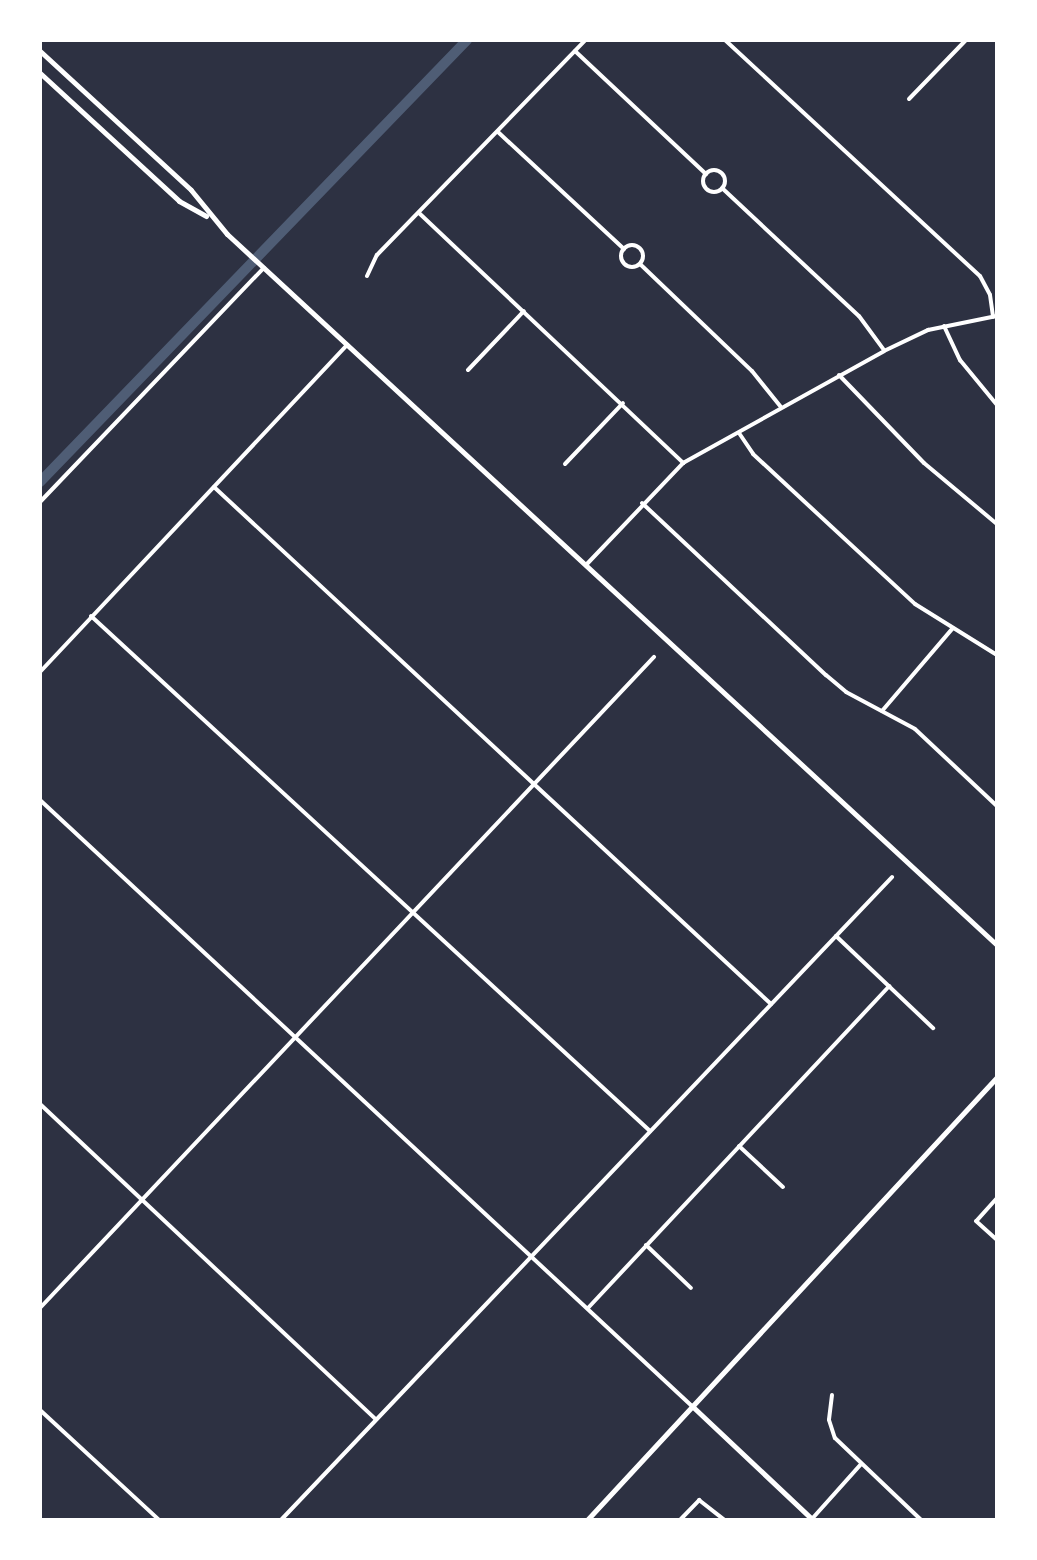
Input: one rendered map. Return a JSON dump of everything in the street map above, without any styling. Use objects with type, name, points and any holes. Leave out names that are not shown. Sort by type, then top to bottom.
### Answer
[{"type":"main road","points":[[40,50],[190,190],[209,217],[997,945]]},
{"type":"main road","points":[[40,73],[180,201],[209,217]]},
{"type":"main road","points":[[586,1520],[997,1077]]},
{"type":"main road","points":[[692,1406],[812,1520]]},
{"type":"street","points":[[367,276],[377,255],[586,40]]},
{"type":"street","points":[[586,566],[683,463],[884,350],[944,326],[995,317],[980,276],[725,40]]},
{"type":"street","points":[[909,99],[966,40]]},
{"type":"street","points":[[574,52],[706,174],[706,189],[722,188]]},
{"type":"street","points":[[498,132],[624,249],[639,248],[640,264],[752,370],[781,407]]},
{"type":"street","points":[[706,174],[720,172],[722,188],[859,316],[884,350]]},
{"type":"street","points":[[419,212],[683,463]]},
{"type":"street","points":[[624,249],[623,263],[630,267],[640,264]]},
{"type":"street","points":[[40,502],[264,268]]},
{"type":"street","points":[[468,370],[524,311]]},
{"type":"street","points":[[944,326],[960,360],[997,405]]},
{"type":"street","points":[[40,672],[348,345]]},
{"type":"street","points":[[838,375],[924,463],[997,524]]},
{"type":"street","points":[[565,464],[622,404]]},
{"type":"street","points":[[738,433],[753,454],[915,604],[997,655]]},
{"type":"street","points":[[214,487],[772,1005]]},
{"type":"street","points":[[642,503],[826,675],[915,729],[997,806]]},
{"type":"street","points":[[91,616],[416,911],[651,1132]]},
{"type":"street","points":[[882,711],[953,628]]},
{"type":"street","points":[[40,1308],[654,656]]},
{"type":"street","points":[[40,800],[692,1406]]},
{"type":"street","points":[[281,1520],[892,878]]},
{"type":"street","points":[[836,936],[933,1028]]},
{"type":"street","points":[[587,1308],[889,986]]},
{"type":"street","points":[[40,1104],[375,1419]]},
{"type":"street","points":[[740,1146],[783,1187]]},
{"type":"street","points":[[997,1198],[976,1221],[997,1240]]},
{"type":"street","points":[[646,1246],[691,1288]]},
{"type":"street","points":[[832,1395],[829,1420],[836,1438],[921,1520]]},
{"type":"street","points":[[40,1410],[159,1520]]},
{"type":"street","points":[[812,1520],[861,1464]]},
{"type":"street","points":[[680,1520],[699,1500],[725,1520]]},
{"type":"waterway","points":[[40,482],[467,40]]}]
